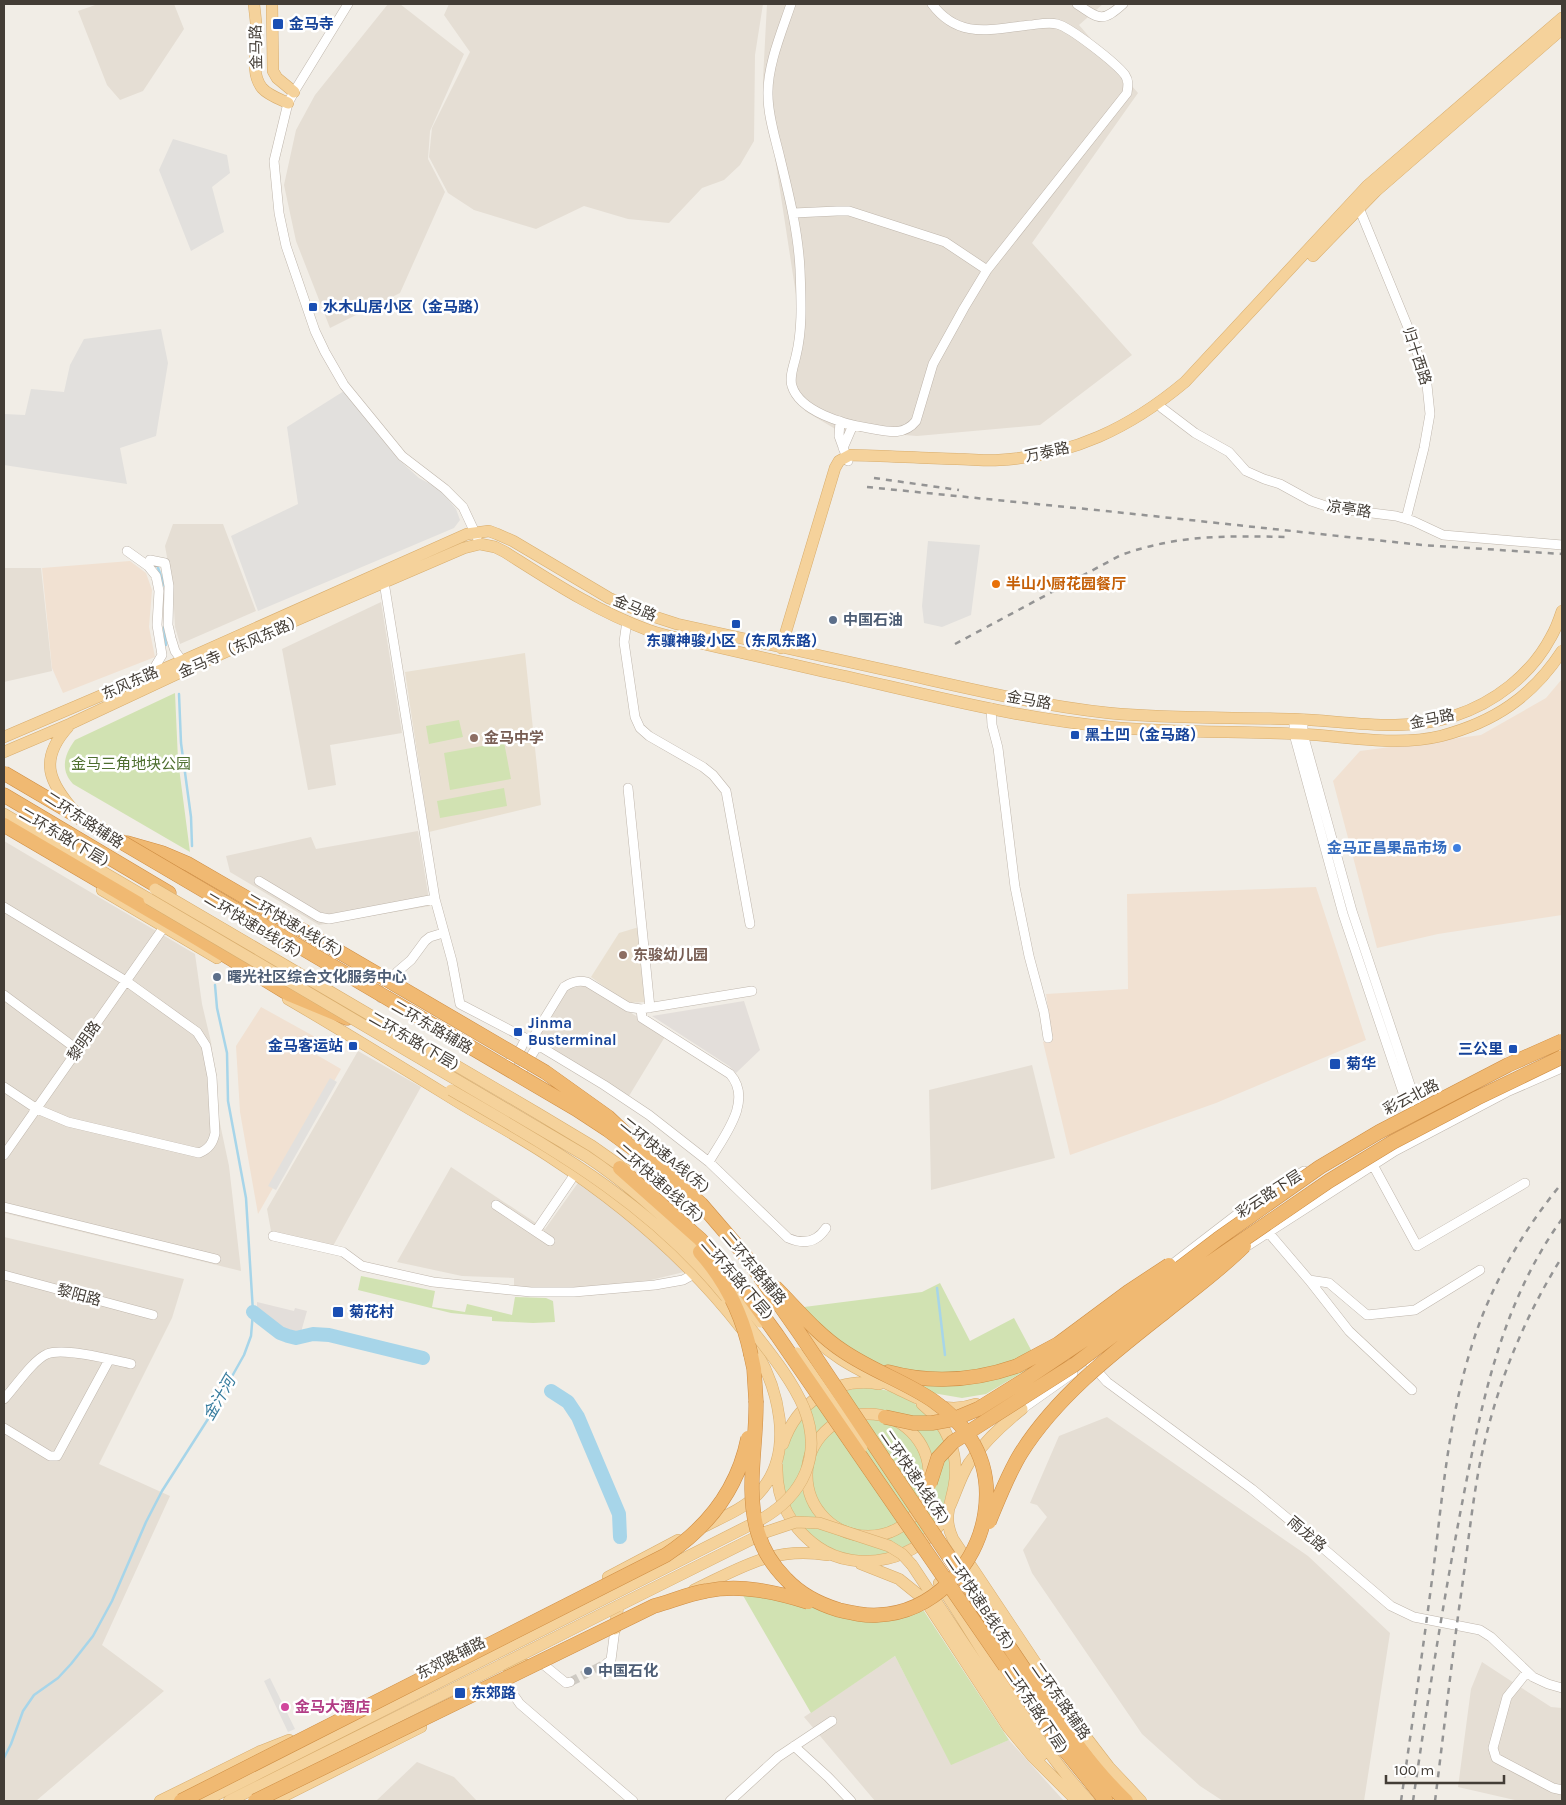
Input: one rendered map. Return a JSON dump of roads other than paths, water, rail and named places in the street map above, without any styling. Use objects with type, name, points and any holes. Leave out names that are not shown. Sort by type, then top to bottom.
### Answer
[{"type":"highway","name":"二环快速A线(东)","points":[[4,773],[576,1109],[640,1152],[701,1204],[744,1254],[800,1334],[1054,1712],[1098,1770],[1126,1801]]},
{"type":"highway","name":"二环快速B线(东)","points":[[4,795],[583,1140],[635,1181],[700,1238],[740,1284],[772,1328],[1050,1731],[1105,1801]]},
{"type":"highway","points":[[4,824],[289,994],[328,1011],[384,1031],[448,1064],[481,1078]]},
{"type":"highway","points":[[104,833],[119,841],[174,858],[204,873],[546,1072],[613,1121],[640,1152]]},
{"type":"highway","name":"彩云北路","points":[[1282,1194],[1320,1167],[1379,1132],[1508,1065],[1562,1041]]},
{"type":"highway","name":"彩云北路","points":[[1290,1207],[1393,1142],[1477,1098],[1562,1057]]},
{"type":"highway","points":[[635,1181],[707,1260],[731,1297],[744,1327],[754,1369],[756,1401],[752,1499],[757,1531],[762,1546],[782,1576],[796,1589],[826,1606]]},
{"type":"highway","points":[[874,1369],[909,1378],[954,1380],[977,1377],[1017,1366],[1045,1352],[1145,1281],[1282,1194]]},
{"type":"highway","points":[[885,1417],[913,1423],[932,1423],[954,1419],[978,1409],[1092,1334],[1282,1194]]},
{"type":"highway","points":[[930,1483],[938,1458],[953,1442],[1074,1365],[1208,1264],[1290,1207]]},
{"type":"highway","points":[[255,1801],[646,1610],[685,1596],[707,1590],[746,1588],[765,1590],[869,1615],[887,1614],[920,1604],[940,1592],[966,1563],[977,1547],[1021,1454],[1062,1401],[1114,1353],[1220,1270],[1261,1230],[1290,1207]]},
{"type":"highway","points":[[744,1254],[823,1336],[845,1353],[916,1389],[941,1406],[961,1426],[977,1451],[985,1475],[986,1504],[979,1537],[966,1563]]},
{"type":"highway","points":[[181,1801],[636,1572],[681,1546],[710,1518],[732,1484],[747,1443],[756,1401]]},
{"type":"main road","name":"金马路","points":[[254,4],[257,37],[256,78],[262,88],[288,104]]},
{"type":"main road","name":"金马路","points":[[272,4],[273,71],[277,78],[294,92]]},
{"type":"main road","points":[[1358,204],[1367,186],[1562,18]]},
{"type":"main road","points":[[1358,204],[1376,191],[1562,28]]},
{"type":"main road","name":"万泰路","points":[[846,455],[997,466],[1023,464],[1061,456],[1093,446],[1136,425],[1162,408],[1189,386],[1358,204]]},
{"type":"main road","name":"万泰路","points":[[846,455],[997,460],[1022,458],[1060,451],[1107,434],[1134,420],[1185,382],[1358,204]]},
{"type":"main road","points":[[785,648],[846,455]]},
{"type":"main road","name":"金马路","points":[[476,532],[488,531],[513,541],[609,598],[649,615],[677,624],[983,692],[1108,713],[1165,717],[1299,719],[1401,726],[1433,722],[1490,701],[1511,685],[1534,663],[1552,637],[1562,611]]},
{"type":"main road","name":"东风东路","points":[[4,737],[182,661],[467,534],[476,532]]},
{"type":"main road","name":"金马路","points":[[480,544],[495,547],[505,552],[572,594],[648,630],[991,708],[1108,727],[1166,732],[1299,734],[1403,741],[1438,737],[1463,729],[1500,713],[1524,696],[1549,672],[1562,652]]},
{"type":"main road","name":"金马寺（东风东路）","points":[[4,752],[384,582],[464,548],[480,544]]},
{"type":"main road","points":[[70,724],[58,738],[51,751],[50,767],[60,795],[80,818]]},
{"type":"main road","name":"二环东路辅路","points":[[4,766],[80,818],[152,863],[590,1120],[652,1164],[706,1212],[740,1249],[819,1343],[840,1360],[898,1389]]},
{"type":"main road","name":"二环东路(下层)","points":[[4,802],[71,843],[155,889],[592,1146],[622,1166],[664,1201],[734,1272],[795,1350],[923,1537],[1047,1727],[1081,1775],[1105,1801]]},
{"type":"main road","name":"二环东路(下层)","points":[[4,814],[558,1138],[605,1169],[646,1200],[725,1279],[764,1328],[808,1388],[930,1568],[1065,1773],[1089,1801]]},
{"type":"main road","points":[[4,824],[34,850],[531,1144],[576,1174],[642,1224],[664,1243],[694,1274],[732,1316],[752,1344],[773,1391],[780,1427],[780,1454]]},
{"type":"main road","points":[[380,1053],[451,1090],[593,1175],[635,1206],[687,1253],[725,1279]]},
{"type":"main road","points":[[646,1200],[658,1214],[677,1244]]},
{"type":"main road","points":[[204,1801],[760,1520],[782,1506],[793,1495],[801,1484],[808,1466],[820,1442],[841,1422],[858,1416],[876,1415],[885,1417],[902,1425],[921,1443],[926,1450],[930,1466],[930,1483],[919,1508],[905,1522],[882,1534],[866,1536],[845,1532],[826,1520],[811,1502],[806,1484],[808,1466],[810,1446],[810,1431],[800,1399],[743,1318],[687,1253]]},
{"type":"main road","points":[[1001,1392],[974,1405],[952,1409],[932,1406],[898,1389],[875,1383],[861,1383],[833,1388],[807,1404],[796,1417],[786,1434],[780,1454],[776,1479],[778,1491],[787,1514],[811,1542],[831,1555],[874,1568],[898,1579],[917,1592],[931,1609],[1008,1727],[1039,1764],[1078,1801]]},
{"type":"main road","points":[[898,1389],[914,1398],[929,1410],[945,1429],[954,1454],[956,1469],[951,1501]]},
{"type":"main road","points":[[274,1801],[615,1629],[751,1563],[791,1552],[818,1554],[856,1561],[884,1560],[912,1550],[936,1530],[945,1517],[958,1483],[975,1455],[994,1433],[1022,1409]]},
{"type":"main road","name":"东郊路辅路","points":[[160,1801],[304,1732],[545,1610],[739,1508],[763,1489],[780,1454]]},
{"type":"main road","name":"二环东路辅路","points":[[951,1501],[947,1516],[948,1525],[957,1544],[1085,1736],[1109,1768],[1140,1801]]},
{"type":"main road","points":[[229,1801],[766,1532],[787,1524],[804,1522],[819,1523],[889,1546],[908,1559],[1010,1714],[1051,1769],[1078,1801]]},
{"type":"main road","points":[[615,1629],[618,1606]]},
{"type":"main road","points":[[501,1665],[544,1665]]},
{"type":"street","points":[[348,4],[288,104],[274,161],[279,214],[286,246],[315,331],[344,384],[402,456],[446,489],[463,507],[480,544]]},
{"type":"street","points":[[791,4],[776,50],[769,78],[768,94],[771,122],[794,214],[799,255],[801,304],[797,353],[791,378],[792,386],[805,404],[840,421],[890,432],[903,432],[911,428],[916,421],[933,364],[987,270],[1127,93],[1128,82],[1125,75],[1099,51],[1058,24],[987,30],[967,29],[950,22],[932,4]]},
{"type":"street","points":[[1077,4],[1094,15],[1102,17],[1109,16],[1123,4]]},
{"type":"street","name":"归十西路","points":[[1358,204],[1414,342],[1427,385],[1430,414],[1424,448],[1406,519]]},
{"type":"street","points":[[794,214],[837,210],[849,212],[944,242],[987,270]]},
{"type":"street","name":"凉亭路","points":[[1162,408],[1195,434],[1229,452],[1246,471],[1280,484],[1311,501],[1332,508],[1406,519],[1443,535],[1562,544]]},
{"type":"street","points":[[840,421],[838,436],[846,455]]},
{"type":"street","points":[[846,455],[853,425]]},
{"type":"street","points":[[127,550],[148,566],[156,576],[159,591],[157,625],[162,656],[156,665],[158,671]]},
{"type":"street","points":[[148,566],[150,560],[165,563],[169,586],[168,625],[174,651],[182,661]]},
{"type":"street","points":[[384,582],[435,899],[452,961],[460,1004],[532,1041],[604,1085],[648,1115],[709,1162],[788,1238],[797,1242],[809,1242],[820,1237],[826,1228]]},
{"type":"street","points":[[627,621],[624,642],[635,717],[640,728],[649,736],[702,767],[713,775],[726,792],[750,924]]},
{"type":"street","points":[[991,708],[992,725],[998,748],[1015,887],[1044,1012],[1048,1038]]},
{"type":"street","points":[[1299,719],[1299,734],[1343,914],[1423,1137]]},
{"type":"street","points":[[628,788],[645,1008],[642,1018],[730,1074],[736,1080],[739,1089],[740,1100],[737,1111],[709,1162]]},
{"type":"street","points":[[260,881],[319,917],[329,919],[435,899]]},
{"type":"street","points":[[4,907],[126,981],[198,1032],[206,1046],[212,1077],[214,1141],[206,1150],[199,1153],[68,1122],[37,1109],[4,1088]]},
{"type":"street","name":"黎明路","points":[[4,1155],[164,927]]},
{"type":"street","points":[[381,998],[397,972],[411,960],[425,942],[430,937],[443,933]]},
{"type":"street","points":[[518,1077],[532,1041],[564,987],[568,984],[581,981],[587,982],[628,1007],[645,1008],[752,991]]},
{"type":"street","points":[[4,995],[78,1050]]},
{"type":"street","name":"彩云路下层","points":[[1001,1392],[1256,1201],[1386,1122],[1518,1053],[1562,1034]]},
{"type":"street","points":[[504,1069],[521,1048],[532,1041]]},
{"type":"street","name":"彩云路下层","points":[[1022,1409],[1088,1361],[1166,1300],[1373,1165],[1507,1092],[1562,1068]]},
{"type":"street","points":[[1373,1165],[1417,1246],[1525,1182]]},
{"type":"street","points":[[536,1232],[576,1174]]},
{"type":"street","points":[[496,1205],[550,1241]]},
{"type":"street","points":[[4,1207],[216,1259]]},
{"type":"street","points":[[1268,1232],[1349,1331],[1412,1390]]},
{"type":"street","points":[[273,1236],[343,1252],[362,1266],[433,1282],[531,1292],[574,1292],[655,1285],[683,1280],[694,1274]]},
{"type":"street","points":[[1309,1280],[1329,1283],[1367,1315],[1415,1310],[1480,1270]]},
{"type":"street","name":"黎阳路","points":[[4,1275],[153,1315]]},
{"type":"street","name":"雨龙路","points":[[1072,1340],[1107,1382],[1252,1489],[1310,1536],[1390,1606],[1414,1617],[1480,1630],[1491,1637],[1527,1672],[1548,1684],[1562,1688]]},
{"type":"street","points":[[4,1398],[36,1363],[47,1354],[58,1352],[74,1353],[131,1364]]},
{"type":"street","points":[[4,1428],[50,1456],[57,1456],[109,1360]]},
{"type":"street","points":[[607,1663],[611,1660],[615,1629]]},
{"type":"street","points":[[544,1665],[566,1683],[570,1682]]},
{"type":"street","points":[[1527,1672],[1507,1696],[1493,1748],[1496,1758],[1553,1788],[1562,1790]]},
{"type":"street","points":[[506,1684],[520,1704],[633,1801]]},
{"type":"street","points":[[730,1801],[778,1757],[832,1721]]},
{"type":"street","points":[[794,1746],[851,1801]]},
{"type":"waterway","name":"金汁河","points":[[157,565],[165,587]]},
{"type":"waterway","name":"金汁河","points":[[164,627],[166,645]]},
{"type":"waterway","name":"金汁河","points":[[179,694],[181,743],[191,817],[192,846]]},
{"type":"waterway","name":"金汁河","points":[[4,1758],[23,1711],[34,1695],[58,1678],[93,1636],[112,1601],[146,1522],[162,1491],[208,1419],[244,1355],[251,1336],[253,1312],[246,1198],[228,1101],[227,1053],[217,1008],[215,985]]},
{"type":"waterway","points":[[937,1288],[945,1355]]},
{"type":"waterway","points":[[253,1312],[280,1333],[288,1336],[296,1338],[313,1334],[329,1335],[423,1358]]},
{"type":"waterway","points":[[551,1391],[568,1402],[578,1417],[619,1514],[620,1537]]},
{"type":"tunnel","points":[[570,1682],[607,1663]]},
{"type":"railway","points":[[874,478],[959,490]]},
{"type":"railway","points":[[867,487],[1422,545],[1562,554]]},
{"type":"railway","points":[[955,644],[1121,555],[1143,548],[1184,540],[1225,537],[1290,537]]},
{"type":"railway","points":[[1401,1801],[1446,1463],[1462,1381],[1476,1332],[1506,1264],[1532,1223],[1562,1183]]},
{"type":"railway","points":[[1413,1801],[1447,1585],[1484,1398],[1507,1323],[1522,1287],[1540,1252],[1562,1219]]},
{"type":"railway","points":[[1435,1801],[1472,1509],[1486,1436],[1502,1382],[1522,1331],[1562,1257]]},
{"type":"place","name":"金马寺","points":[[278,24]]},
{"type":"place","name":"水木山居小区（金马路）","points":[[313,307]]},
{"type":"place","name":"半山小厨花园餐厅","points":[[996,584]]},
{"type":"place","name":"中国石油","points":[[833,620]]},
{"type":"place","name":"东骧神骏小区（东风东路）","points":[[736,624]]},
{"type":"place","name":"黑土凹（金马路）","points":[[1075,735]]},
{"type":"place","name":"金马中学","points":[[474,738]]},
{"type":"place","name":"金马正昌果品市场","points":[[1457,848]]},
{"type":"place","name":"东骏幼儿园","points":[[623,955]]},
{"type":"place","name":"曙光社区综合文化服务中心","points":[[217,977]]},
{"type":"place","name":"Jinma Busterminal","points":[[518,1032]]},
{"type":"place","name":"金马客运站","points":[[353,1046]]},
{"type":"place","name":"三公里","points":[[1513,1049]]},
{"type":"place","name":"菊华","points":[[1335,1064]]},
{"type":"place","name":"菊花村","points":[[338,1312]]},
{"type":"place","name":"中国石化","points":[[588,1671]]},
{"type":"place","name":"东郊路","points":[[460,1693]]},
{"type":"place","name":"金马大酒店","points":[[285,1707]]},
{"type":"park label","name":"金马三角地块公园","points":[[131,764]]}]
